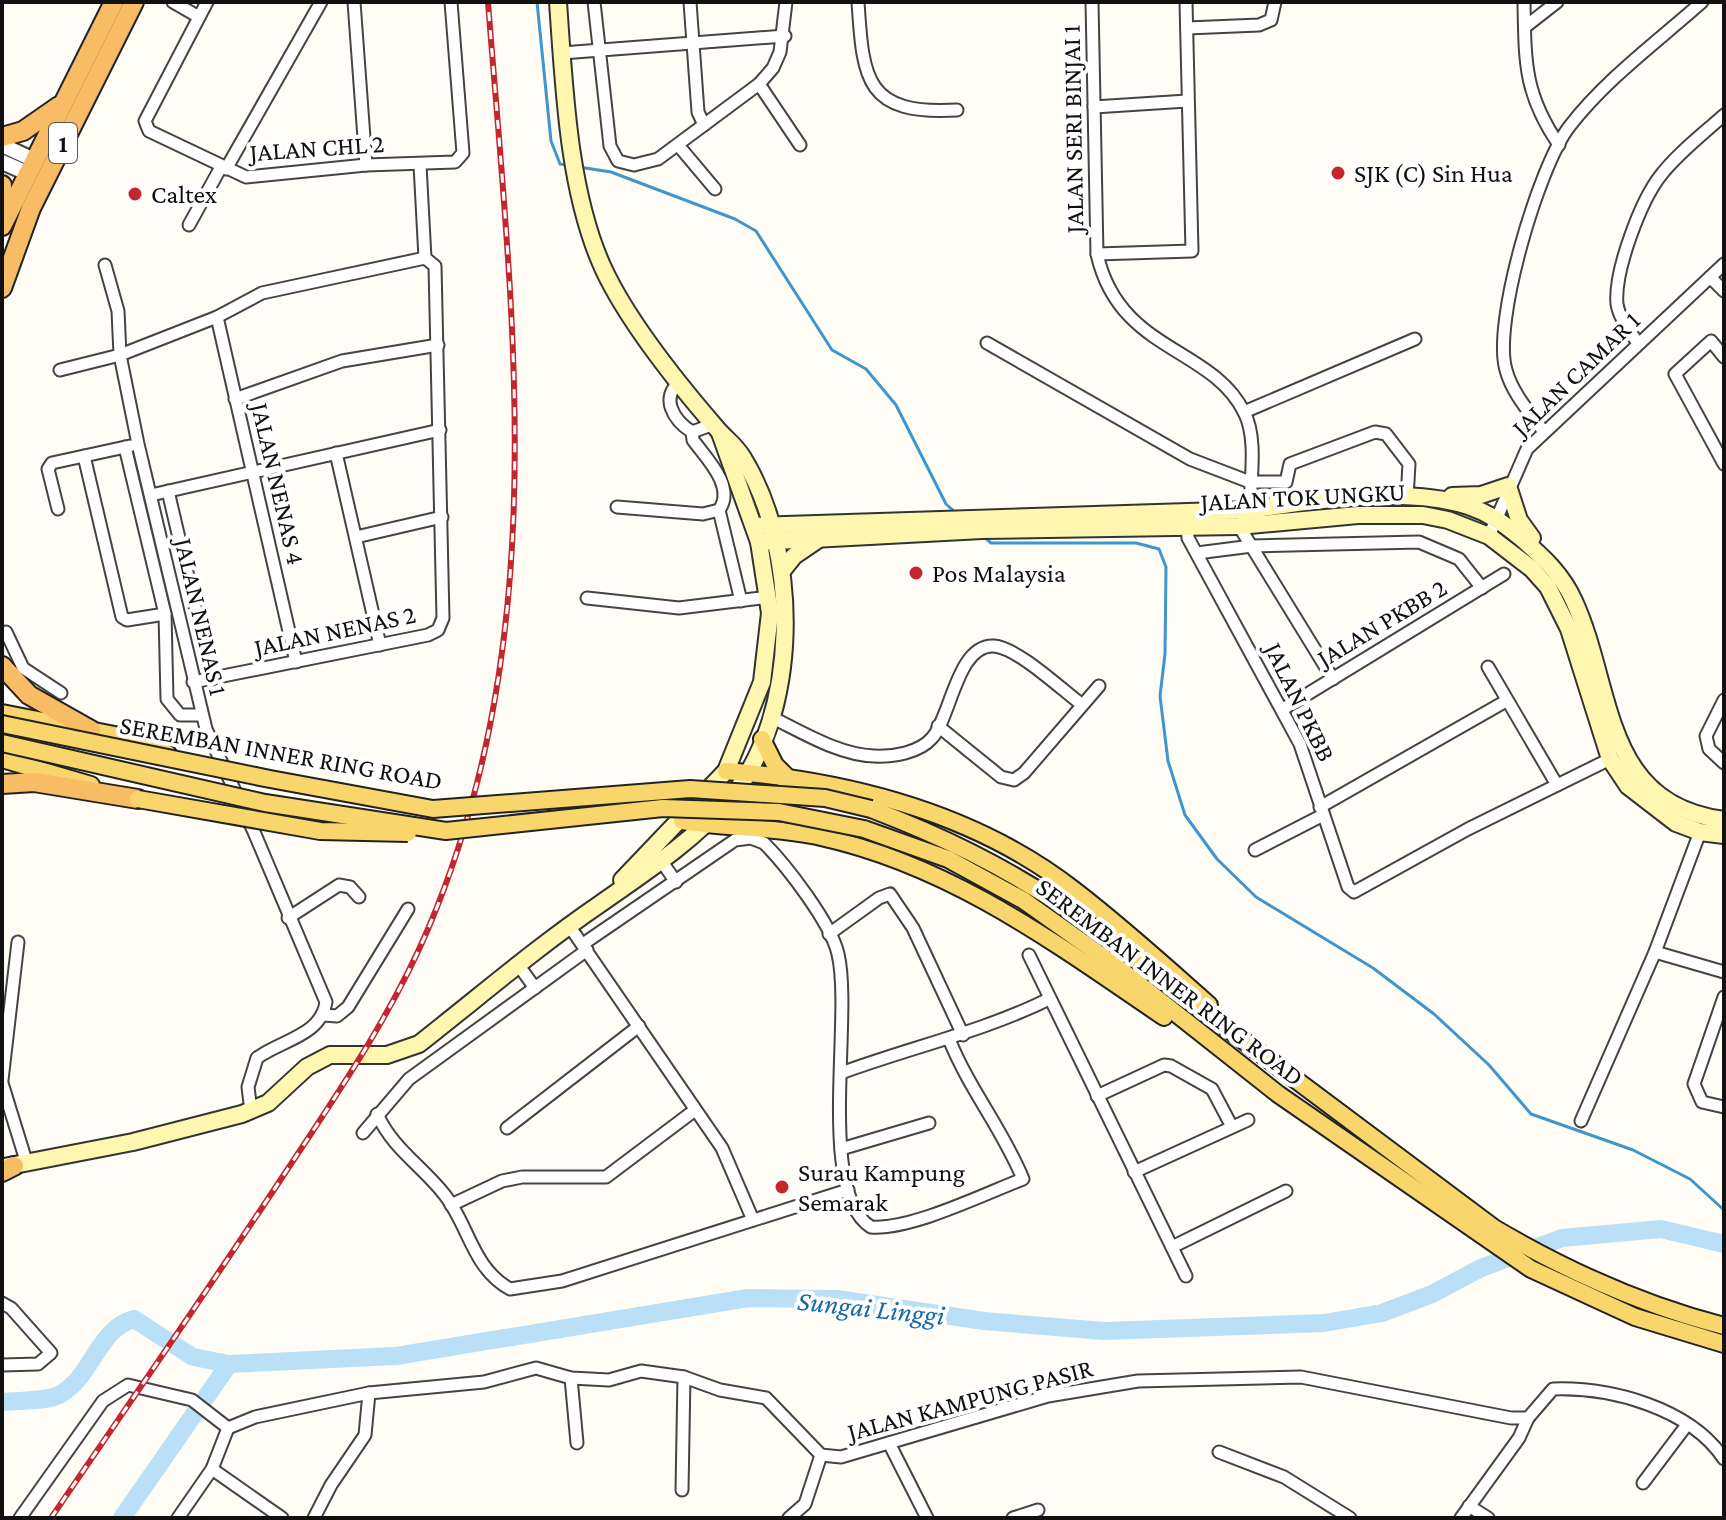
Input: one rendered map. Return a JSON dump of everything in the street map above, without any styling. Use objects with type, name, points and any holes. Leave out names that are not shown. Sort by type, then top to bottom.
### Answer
[{"type":"highway","name":"1","points":[[2,226],[114,2]]},
{"type":"highway","name":"1","points":[[2,288],[31,208],[134,2]]},
{"type":"highway","points":[[2,137],[23,131],[66,100]]},
{"type":"highway","points":[[2,185],[2,212]]},
{"type":"highway","points":[[2,666],[29,695],[91,730]]},
{"type":"highway","points":[[2,784],[34,782],[138,799]]},
{"type":"main road","points":[[11,1167],[133,1142],[251,1111],[268,1103],[307,1067],[330,1055],[387,1055],[419,1044],[599,904],[662,862],[728,800],[762,739],[771,717],[783,666],[782,571],[765,533],[744,459],[634,322],[603,269],[579,183],[558,2]]},
{"type":"main road","points":[[1439,500],[1446,496],[1481,495],[1508,486],[1519,520],[1545,558]]},
{"type":"main road","name":"JALAN TOK UNGKU","points":[[981,524],[1250,510],[1293,503],[1407,498],[1439,500],[1495,517],[1545,558],[1573,599],[1612,726],[1630,766],[1641,779],[1672,803],[1705,818],[1724,820]]},
{"type":"main road","name":"JALAN TOK UNGKU","points":[[981,524],[1187,532],[1358,515],[1423,515],[1448,520],[1489,536],[1532,569],[1560,607],[1610,759],[1628,786],[1676,823],[1700,832],[1724,835]]},
{"type":"main road","points":[[765,533],[819,539],[961,524]]},
{"type":"main road","points":[[765,533],[981,524]]},
{"type":"main road","points":[[599,904],[682,821],[726,771],[762,682],[768,644],[769,597],[765,533]]},
{"type":"main road","points":[[782,571],[794,556],[819,539]]},
{"type":"main road","points":[[2,713],[130,738],[188,762]]},
{"type":"main road","points":[[29,766],[16,751],[14,740],[16,731],[30,718]]},
{"type":"main road","points":[[2,724],[68,747]]},
{"type":"main road","points":[[762,739],[775,765],[787,777]]},
{"type":"main road","points":[[2,743],[68,747]]},
{"type":"main road","name":"SEREMBAN INNER RING ROAD","points":[[68,747],[188,762],[433,809],[690,789],[825,798],[871,809],[946,838],[1001,866],[1065,907],[1298,1083],[1531,1269],[1635,1317],[1724,1344]]},
{"type":"main road","name":"SEREMBAN INNER RING ROAD","points":[[68,747],[265,803],[446,831],[663,808],[779,812],[864,829],[948,859],[1023,900],[1116,966],[1278,1094],[1490,1234],[1645,1302],[1724,1326]]},
{"type":"main road","points":[[2,759],[138,799],[320,831],[385,834],[446,831]]},
{"type":"main road","points":[[726,771],[787,777],[862,791],[925,811],[1031,862],[1082,897],[1298,1083]]},
{"type":"main road","points":[[787,777],[773,786],[768,800],[770,817],[791,833]]},
{"type":"main road","points":[[682,821],[819,836],[904,860],[979,895],[1278,1094]]},
{"type":"street","points":[[173,2],[199,17],[207,2]]},
{"type":"street","points":[[189,225],[321,2]]},
{"type":"street","points":[[354,2],[366,165]]},
{"type":"street","name":"JALAN CHL 2","points":[[199,17],[144,116],[146,126],[149,131],[246,177],[366,165],[455,162],[463,153],[451,2]]},
{"type":"street","points":[[594,2],[610,146],[618,161],[634,165],[658,159],[759,84],[773,68],[785,36],[786,2]]},
{"type":"street","points":[[690,2],[698,112],[704,125]]},
{"type":"street","points":[[858,2],[864,67],[877,90],[903,109],[922,112],[957,110]]},
{"type":"street","name":"JALAN SERI BINJAI 1","points":[[1092,2],[1097,254],[1105,284],[1141,329],[1226,387],[1244,412]]},
{"type":"street","points":[[1097,254],[1192,251],[1186,2]]},
{"type":"street","points":[[1187,28],[1259,25],[1271,20],[1275,2]]},
{"type":"street","points":[[1524,2],[1530,91],[1541,119],[1559,145]]},
{"type":"street","points":[[1525,27],[1557,2]]},
{"type":"street","points":[[1544,432],[1513,389],[1505,369],[1503,345],[1514,271],[1546,173],[1566,130],[1594,97],[1702,2]]},
{"type":"street","points":[[562,53],[785,36]]},
{"type":"street","points":[[759,84],[800,145]]},
{"type":"street","points":[[1094,107],[1187,101]]},
{"type":"street","points":[[1637,342],[1617,305],[1619,283],[1640,213],[1650,189],[1663,171],[1724,115]]},
{"type":"street","points":[[2,145],[30,166]]},
{"type":"street","points":[[678,145],[715,189]]},
{"type":"street","points":[[2,162],[30,166]]},
{"type":"street","points":[[356,537],[442,517],[437,271],[425,258],[420,165]]},
{"type":"street","points":[[60,370],[120,355],[217,317],[262,293],[425,258]]},
{"type":"street","name":"JALAN CAMAR 1","points":[[1489,536],[1508,486],[1527,449],[1637,342],[1724,264]]},
{"type":"street","name":"JALAN NENAS 1","points":[[105,265],[118,311],[120,355],[138,444],[201,715],[321,988],[326,1002],[324,1015]]},
{"type":"street","points":[[1710,277],[1724,291]]},
{"type":"street","name":"JALAN NENAS 4","points":[[217,317],[296,662]]},
{"type":"street","points":[[1250,510],[1250,429],[1244,412],[1415,339]]},
{"type":"street","points":[[1724,357],[1711,341],[1675,374],[1724,464]]},
{"type":"street","points":[[987,343],[1190,459],[1250,482],[1286,482],[1290,464],[1380,432],[1391,437],[1409,464],[1407,498]]},
{"type":"street","points":[[235,399],[342,361],[438,345]]},
{"type":"street","points":[[680,382],[669,393],[670,404],[678,420],[692,432],[693,440],[724,489],[725,500],[719,510],[741,601]]},
{"type":"street","points":[[692,432],[717,429]]},
{"type":"street","points":[[151,495],[440,430]]},
{"type":"street","points":[[58,509],[48,469],[52,463],[138,444]]},
{"type":"street","points":[[125,447],[165,614],[167,699],[180,715],[201,715]]},
{"type":"street","points":[[336,453],[380,645]]},
{"type":"street","points":[[84,456],[122,617],[127,620],[165,614]]},
{"type":"street","points":[[168,491],[212,679]]},
{"type":"street","points":[[617,507],[703,514],[719,510]]},
{"type":"street","name":"JALAN NENAS 2","points":[[193,682],[380,645],[438,630],[443,618],[442,517]]},
{"type":"street","points":[[1239,526],[1333,679]]},
{"type":"street","name":"JALAN PKBB","points":[[1187,532],[1283,709],[1312,773],[1348,887],[1354,892],[1557,785]]},
{"type":"street","points":[[1197,553],[1252,546],[1419,542],[1459,559],[1482,588]]},
{"type":"street","name":"JALAN PKBB 2","points":[[1283,709],[1504,574]]},
{"type":"street","points":[[587,598],[679,608],[769,597]]},
{"type":"street","points":[[165,633],[181,629]]},
{"type":"street","points":[[6,632],[23,668],[61,693]]},
{"type":"street","points":[[771,717],[850,751],[873,756],[902,754],[920,747],[933,737],[968,661],[981,648],[996,646],[1022,659],[1081,704]]},
{"type":"street","points":[[1488,667],[1557,785],[1610,759]]},
{"type":"street","points":[[938,726],[1001,777],[1014,780],[1024,773],[1099,686]]},
{"type":"street","points":[[1724,700],[1706,736],[1709,749],[1724,763]]},
{"type":"street","points":[[1255,850],[1506,701]]},
{"type":"street","points":[[1581,1121],[1655,952],[1700,832]]},
{"type":"street","points":[[363,1133],[409,1079],[735,840],[751,838],[764,843],[775,854],[837,950],[841,979],[841,1149],[854,1210],[862,1222],[871,1227],[884,1228],[915,1221],[1023,1179],[999,1129],[965,1078],[949,1039]]},
{"type":"street","points":[[662,862],[676,882]]},
{"type":"street","points":[[288,918],[339,885],[350,887],[359,897]]},
{"type":"street","points":[[829,934],[879,898],[890,894],[913,928],[963,1035]]},
{"type":"street","points":[[251,1111],[248,1087],[257,1058],[307,1032],[324,1015],[337,1016],[348,1007],[408,909]]},
{"type":"street","points":[[570,927],[722,1148],[753,1220]]},
{"type":"street","points":[[11,1167],[2,1081],[18,942]]},
{"type":"street","points":[[1655,952],[1724,972]]},
{"type":"street","points":[[1029,955],[1186,1276]]},
{"type":"street","points":[[519,966],[535,988]]},
{"type":"street","points":[[1724,997],[1694,1084],[1702,1102],[1724,1107]]},
{"type":"street","points":[[841,1073],[922,1044],[963,1035],[1049,999]]},
{"type":"street","points":[[507,1128],[639,1026]]},
{"type":"street","points":[[1097,1096],[1164,1065],[1171,1066],[1212,1089],[1231,1125]]},
{"type":"street","points":[[451,1205],[502,1181],[522,1177],[606,1177],[695,1110]]},
{"type":"street","points":[[377,1114],[387,1136],[446,1195],[488,1273],[510,1289],[562,1281],[848,1190]]},
{"type":"street","points":[[1134,1172],[1231,1125],[1248,1120]]},
{"type":"street","points":[[841,1149],[929,1123]]},
{"type":"street","points":[[1172,1247],[1286,1191]]},
{"type":"street","points":[[2,1303],[11,1308],[51,1353],[38,1364],[2,1365]]},
{"type":"street","name":"JALAN KAMPUNG PASIR","points":[[228,1428],[255,1417],[369,1393],[484,1382],[536,1368],[571,1378],[609,1380],[641,1371],[684,1377],[720,1390],[766,1398],[821,1455],[841,1457],[1048,1396],[1090,1388],[1220,1378],[1301,1377],[1492,1416],[1528,1418]]},
{"type":"street","points":[[682,1490],[684,1377]]},
{"type":"street","points":[[571,1378],[577,1443]]},
{"type":"street","points":[[20,1518],[103,1401],[128,1385],[192,1400],[228,1428],[212,1469],[178,1518]]},
{"type":"street","points":[[1461,1518],[1519,1438],[1528,1418],[1546,1394],[1562,1388],[1649,1402],[1686,1426],[1724,1459]]},
{"type":"street","points":[[314,1518],[331,1485],[365,1435],[369,1393]]},
{"type":"street","points":[[1643,1483],[1686,1426]]},
{"type":"street","points":[[889,1443],[927,1518]]},
{"type":"street","points":[[1219,1452],[1284,1477],[1350,1518]]},
{"type":"street","points":[[789,1518],[805,1504],[821,1455]]},
{"type":"street","points":[[212,1469],[282,1518]]},
{"type":"street","points":[[1469,1506],[1488,1518]]},
{"type":"street","points":[[1013,1518],[1038,1510]]},
{"type":"waterway","points":[[537,2],[551,141],[560,164],[568,165]]},
{"type":"waterway","points":[[579,167],[611,172],[735,219],[756,231],[832,350],[866,369],[896,405],[946,504],[956,513]]},
{"type":"waterway","points":[[983,536],[991,543],[1136,543],[1159,549],[1166,567],[1165,654],[1160,696],[1168,761],[1185,815],[1217,859],[1256,897],[1373,968],[1434,1014],[1489,1065],[1531,1114],[1633,1150],[1690,1179],[1724,1210]]},
{"type":"waterway","name":"Sungai Linggi","points":[[2,1402],[39,1400],[59,1395],[80,1377],[111,1333],[134,1319],[193,1357],[229,1364],[396,1356],[748,1298],[837,1299],[984,1321],[1104,1331],[1324,1323],[1382,1313],[1432,1294],[1481,1268],[1562,1238],[1661,1229],[1724,1244]]},
{"type":"waterway","points":[[122,1518],[229,1364]]},
{"type":"railway","points":[[51,1518],[229,1257],[363,1052],[414,961],[468,816],[494,702],[509,587],[515,471],[507,237],[488,2]]},
{"type":"place","name":"SJK (C) Sin Hua","points":[[1338,173]]},
{"type":"place","name":"Caltex","points":[[135,194]]},
{"type":"place","name":"Pos Malaysia","points":[[916,573]]},
{"type":"place","name":"Surau Kampung Semarak","points":[[782,1187]]}]
